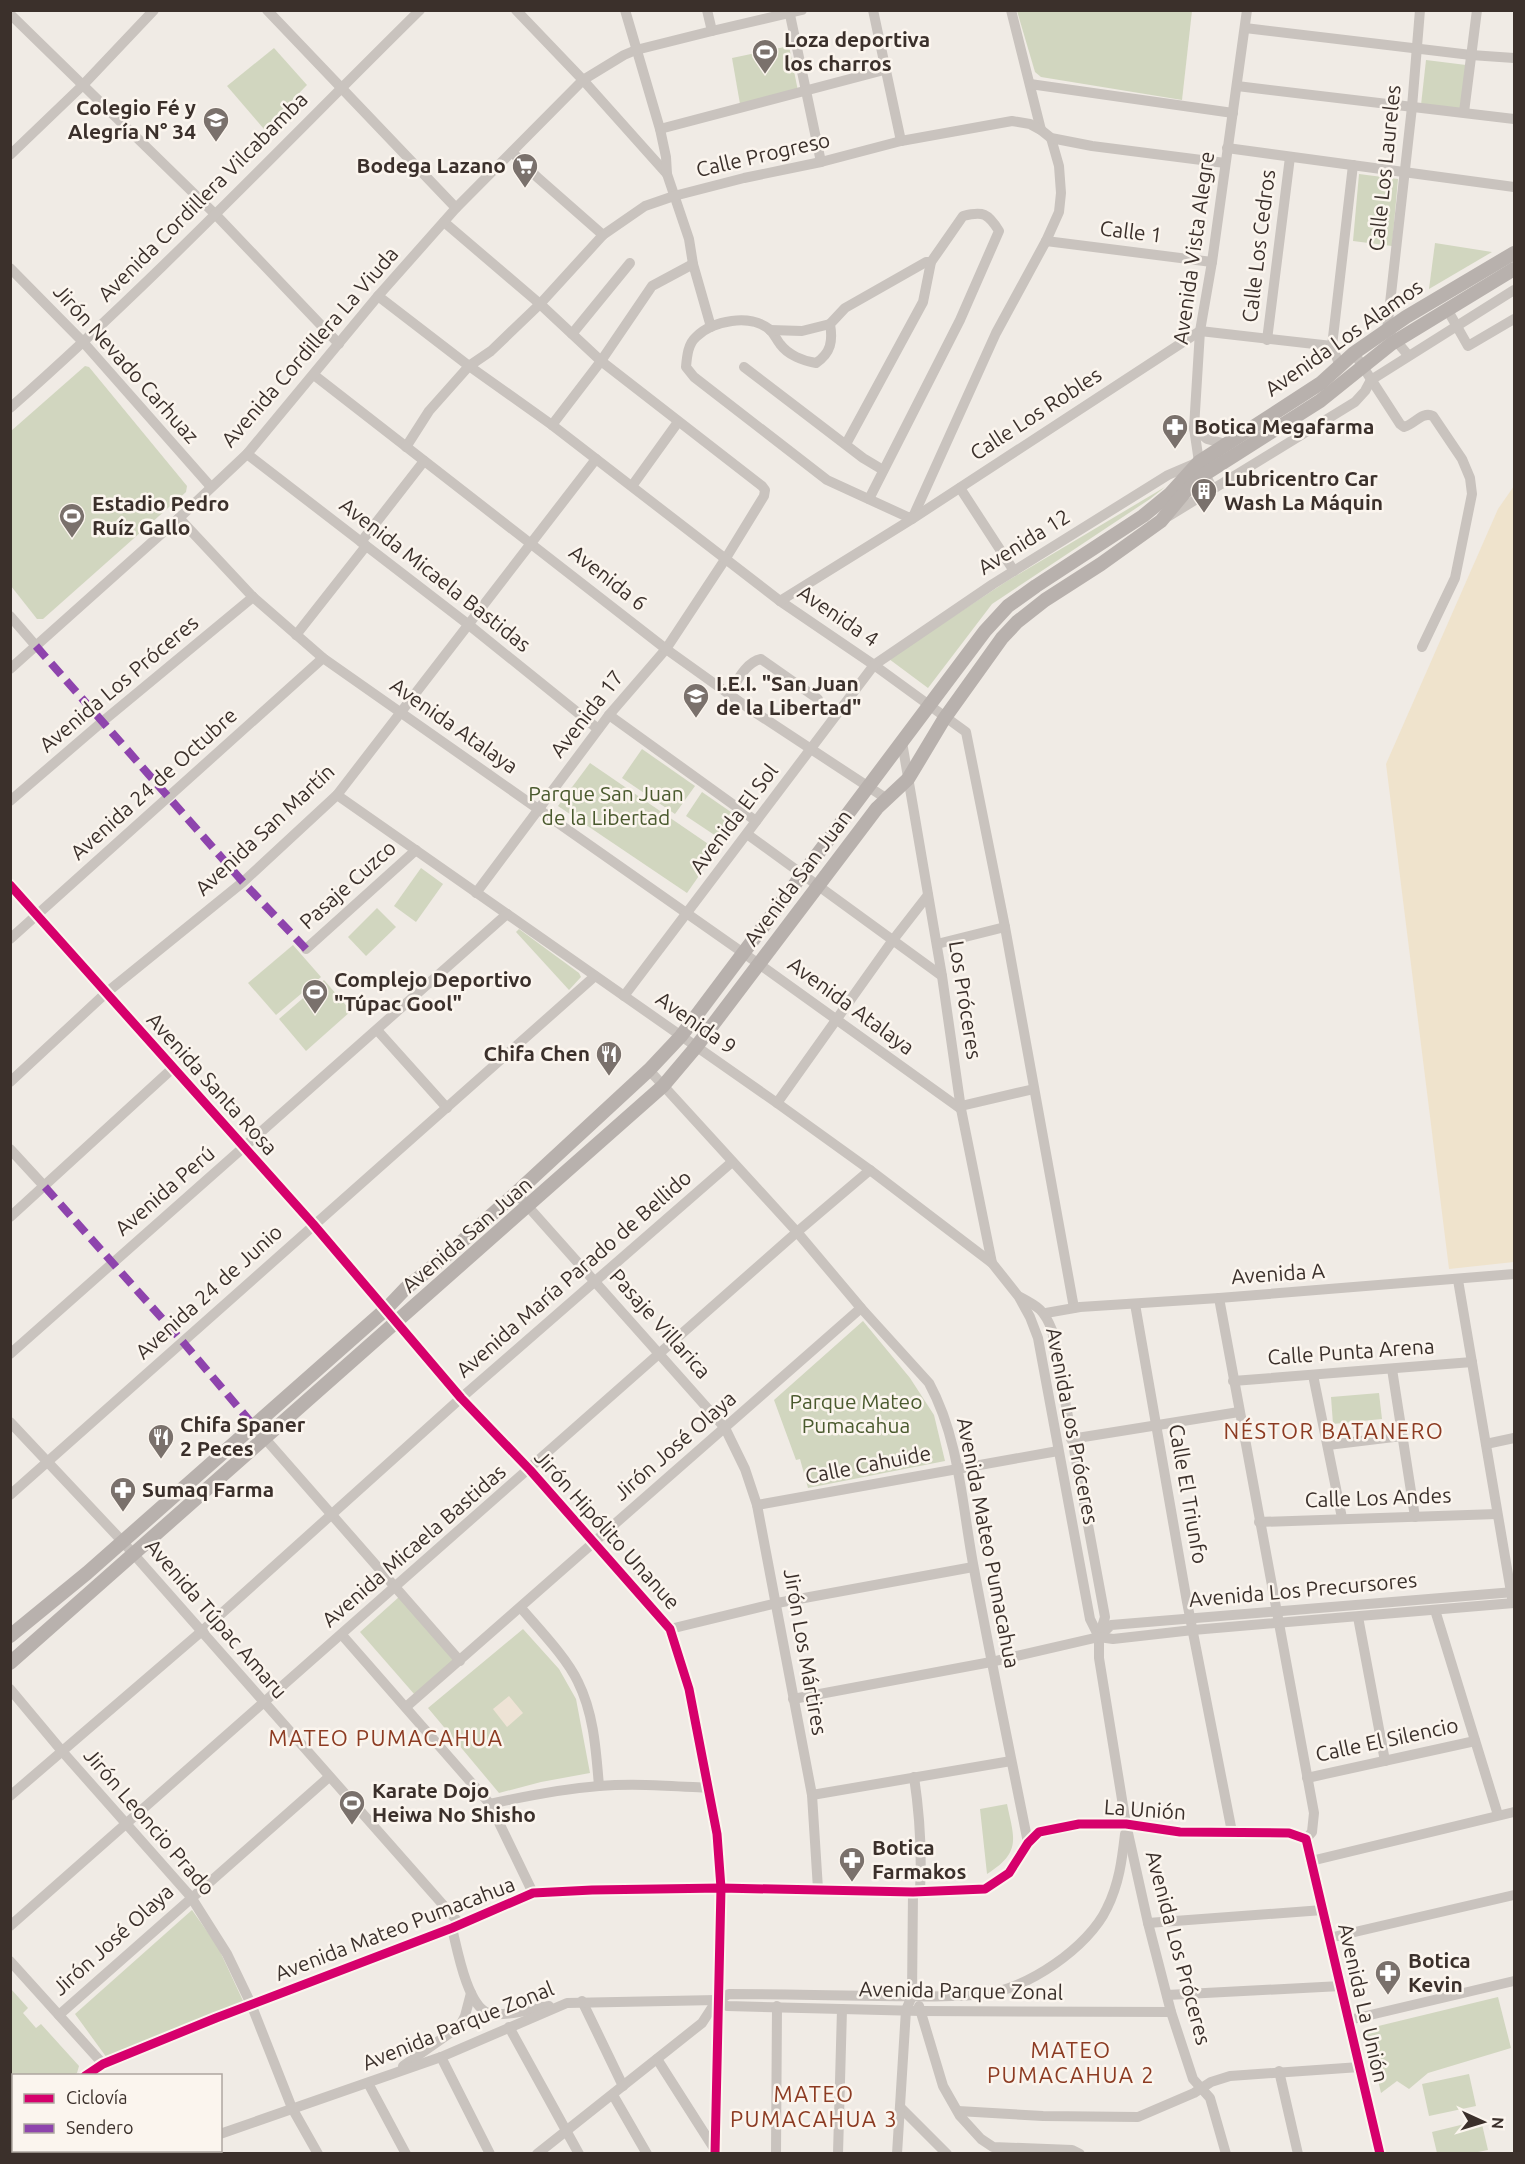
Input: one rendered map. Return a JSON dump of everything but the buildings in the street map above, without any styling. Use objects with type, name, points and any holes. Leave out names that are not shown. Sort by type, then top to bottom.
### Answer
[{"type":"main road","name":"Avenida Los Alamos","points":[[1202,468],[1320,401],[1362,366],[1392,335],[1440,296],[1515,253]]},
{"type":"main road","name":"Avenida Los Alamos","points":[[1202,468],[1226,444],[1321,382],[1354,353],[1447,309],[1515,269]]},
{"type":"main road","name":"Avenida San Juan","points":[[10,1663],[663,1086],[696,1047],[877,808],[908,778],[945,717],[1002,638],[1017,622],[1045,600],[1161,521],[1202,468]]},
{"type":"main road","name":"Avenida San Juan","points":[[10,1636],[254,1426],[386,1309],[405,1289],[516,1193],[649,1070],[681,1036],[868,786],[986,631],[1008,606],[1143,516],[1202,468]]},
{"type":"street","points":[[10,155],[83,85],[154,10]]},
{"type":"street","points":[[267,10],[456,208]]},
{"type":"street","name":"Avenida Cordillera Vilcabamba","points":[[10,408],[84,343],[216,215],[420,10]]},
{"type":"street","points":[[516,10],[583,80],[667,174]]},
{"type":"street","points":[[625,10],[660,129],[667,174],[688,239],[711,327]]},
{"type":"street","points":[[707,10],[712,30]]},
{"type":"street","name":"Avenida Cordillera La Viuda","points":[[10,669],[180,518],[247,454],[378,296],[456,208],[583,80],[636,50],[802,10]]},
{"type":"street","points":[[873,10],[901,141]]},
{"type":"street","points":[[1011,10],[1041,130]]},
{"type":"street","name":"Avenida Vista Alegre","points":[[1212,488],[1202,468],[1194,428],[1200,331],[1212,262],[1247,10]]},
{"type":"street","name":"Calle Los Laureles","points":[[1392,335],[1404,173],[1420,10]]},
{"type":"street","points":[[1464,112],[1477,10]]},
{"type":"street","points":[[789,12],[820,162]]},
{"type":"street","points":[[10,14],[216,215],[339,344]]},
{"type":"street","points":[[1245,28],[1416,49],[1515,58]]},
{"type":"street","points":[[660,129],[884,70]]},
{"type":"street","points":[[1029,84],[1233,113]]},
{"type":"street","points":[[1237,86],[1515,119]]},
{"type":"street","name":"Calle Progreso","points":[[406,447],[429,411],[469,366],[491,351],[540,304],[603,235],[645,206],[744,178],[820,162],[901,141],[1012,122],[1030,124],[1051,138],[1092,146],[1225,163]]},
{"type":"street","points":[[930,262],[844,308],[831,324],[802,331],[770,330],[752,321],[732,322],[711,327],[695,337],[687,352],[686,367],[694,377],[827,480],[912,519],[996,333],[1046,242],[1059,212],[1061,193],[1059,166],[1051,138]]},
{"type":"street","points":[[1227,148],[1515,187]]},
{"type":"street","points":[[512,152],[603,235]]},
{"type":"street","name":"Calle Los Cedros","points":[[1268,340],[1290,157]]},
{"type":"street","points":[[1340,366],[1332,346],[1353,165]]},
{"type":"street","points":[[846,444],[923,302],[930,262],[963,216],[979,213],[990,218],[999,231],[960,320],[869,499]]},
{"type":"street","points":[[444,222],[540,304],[601,361],[678,422],[632,486]]},
{"type":"street","name":"Calle 1","points":[[1046,242],[1212,262]]},
{"type":"street","points":[[572,334],[630,263]]},
{"type":"street","points":[[552,425],[601,361],[652,286],[693,264]]},
{"type":"street","name":"Jirón Nevado Carhuaz","points":[[10,268],[84,343],[211,487]]},
{"type":"street","points":[[1161,521],[1355,402],[1371,380],[1515,290]]},
{"type":"street","name":"Avenida 4","points":[[378,296],[469,366],[552,425],[780,601],[964,729],[1005,927],[1074,1308]]},
{"type":"street","points":[[1447,309],[1468,346],[1515,319]]},
{"type":"street","points":[[770,330],[782,347],[800,359],[816,363],[824,358],[829,350],[832,337],[831,324]]},
{"type":"street","points":[[1200,331],[1332,346]]},
{"type":"street","name":"Calle Los Robles","points":[[780,601],[912,519],[1200,331]]},
{"type":"street","points":[[1392,335],[1408,355]]},
{"type":"street","points":[[1354,353],[1400,424],[1404,427],[1410,426],[1424,415],[1433,416],[1462,459],[1470,478],[1472,494],[1455,578],[1422,647]]},
{"type":"street","points":[[744,367],[883,470]]},
{"type":"street","name":"Avenida 6","points":[[314,375],[666,649],[729,694],[887,799]]},
{"type":"street","name":"Avenida 17","points":[[476,893],[598,729],[666,649],[764,496],[765,490],[762,486],[678,422]]},
{"type":"street","points":[[1194,428],[1207,439],[1226,444]]},
{"type":"street","name":"Avenida Micaela Bastidas","points":[[247,454],[469,625],[598,729]]},
{"type":"street","name":"Avenida San Martín","points":[[10,1082],[106,993],[243,882],[337,795],[596,459]]},
{"type":"street","points":[[297,635],[424,461]]},
{"type":"street","name":"Avenida 12","points":[[874,665],[1014,571],[1168,475],[1202,468]]},
{"type":"street","points":[[960,488],[1014,571]]},
{"type":"street","name":"Avenida Atalaya","points":[[180,518],[253,597],[323,658],[961,1107]]},
{"type":"street","name":"Avenida Los Próceres","points":[[10,801],[253,597]]},
{"type":"street","points":[[10,616],[36,646]]},
{"type":"street","name":"Avenida 24 de Octubre","points":[[10,939],[323,658]]},
{"type":"street","points":[[729,694],[746,668],[761,659],[818,699]]},
{"type":"street","name":"Avenida El Sol","points":[[624,996],[874,665]]},
{"type":"street","points":[[609,715],[756,821]]},
{"type":"street","name":"Los Próceres","points":[[902,742],[937,944],[961,1107],[992,1263]]},
{"type":"street","name":"Avenida 9","points":[[337,795],[870,1170],[992,1263],[1019,1297]]},
{"type":"street","points":[[747,834],[942,976]]},
{"type":"street","name":"Pasaje Cuzco","points":[[306,949],[416,850]]},
{"type":"street","name":"Avenida Santa Rosa","points":[[10,885],[245,1147],[386,1309]]},
{"type":"street","points":[[777,1103],[893,940],[928,895]]},
{"type":"street","name":"Avenida Perú","points":[[10,1354],[507,914]]},
{"type":"street","points":[[937,944],[1005,927]]},
{"type":"street","name":"Avenida 24 de Junio","points":[[10,1495],[595,976]]},
{"type":"street","points":[[377,1030],[447,1108]]},
{"type":"street","points":[[10,1217],[173,1068]]},
{"type":"street","name":"Avenida Mateo Pumacahua","points":[[649,1070],[797,1232],[861,1308],[929,1383],[947,1424],[957,1468],[991,1662],[1028,1843]]},
{"type":"street","points":[[961,1107],[1034,1089]]},
{"type":"street","points":[[10,1149],[45,1187]]},
{"type":"street","name":"Avenida María Parado de Bellido","points":[[10,1796],[332,1516],[461,1398],[732,1162]]},
{"type":"street","name":"Avenida Micaela Bastidas","points":[[10,1926],[870,1170]]},
{"type":"street","name":"Pasaje Villarica","points":[[516,1193],[725,1428]]},
{"type":"street","name":"Avenida A","points":[[1046,1313],[1074,1308],[1515,1274]]},
{"type":"street","points":[[1458,1280],[1513,1600]]},
{"type":"street","name":"Avenida Los Próceres","points":[[1019,1297],[1046,1313],[1052,1330],[1105,1617],[1099,1637],[1101,1675],[1126,1824],[1171,2012],[1193,2079],[1210,2098],[1224,2153]]},
{"type":"street","name":"Avenida Los Próceres","points":[[1019,1297],[1038,1338],[1090,1619],[1099,1637]]},
{"type":"street","points":[[1219,1298],[1307,1778],[1314,1822],[1312,1832],[1306,1839],[1311,1861],[1515,1812]]},
{"type":"street","name":"Calle El Triunfo","points":[[1135,1304],[1193,1630],[1232,1832]]},
{"type":"street","name":"Jirón José Olaya","points":[[406,1707],[861,1308]]},
{"type":"street","name":"Jirón Hipólito Unanue","points":[[386,1309],[461,1398],[530,1470],[670,1629],[689,1689],[717,1834],[721,1888],[715,2152]]},
{"type":"street","name":"Calle Punta Arena","points":[[1233,1381],[1472,1362]]},
{"type":"street","points":[[1392,1369],[1415,1516]]},
{"type":"street","points":[[1313,1375],[1342,1518]]},
{"type":"street","points":[[1071,1439],[1239,1412]]},
{"type":"street","name":"Avenida Túpac Amaru","points":[[10,1422],[123,1541],[202,1630],[456,1926]]},
{"type":"street","points":[[254,1426],[460,1661]]},
{"type":"street","name":"Jirón Los Mártires","points":[[725,1428],[745,1469],[757,1505],[777,1603],[812,1795],[818,1889]]},
{"type":"street","points":[[1328,1445],[1402,1436]]},
{"type":"street","points":[[1486,1444],[1515,1438]]},
{"type":"street","name":"Calle Cahuide","points":[[757,1505],[1058,1451]]},
{"type":"street","name":"Calle Los Andes","points":[[1259,1522],[1497,1514]]},
{"type":"street","points":[[670,1629],[777,1603],[973,1566]]},
{"type":"street","name":"Avenida Los Precursores","points":[[1099,1637],[1111,1625],[1276,1611],[1513,1600]]},
{"type":"street","name":"Avenida Los Precursores","points":[[793,1699],[991,1662],[1099,1637],[1113,1639],[1435,1610],[1513,1600]]},
{"type":"street","points":[[521,1608],[578,1680],[588,1709],[595,1742],[599,1786]]},
{"type":"street","points":[[1435,1610],[1498,1815]]},
{"type":"street","points":[[1358,1617],[1385,1761]]},
{"type":"street","points":[[342,1635],[490,1804],[533,1893]]},
{"type":"street","name":"Jirón Leoncio Prado","points":[[10,1689],[191,1897],[227,1954],[251,2004],[291,2108],[318,2154]]},
{"type":"street","name":"Calle El Silencio","points":[[1307,1778],[1475,1741]]},
{"type":"street","points":[[812,1795],[1011,1761]]},
{"type":"street","name":"Jirón José Olaya","points":[[59,2015],[329,1777]]},
{"type":"street","points":[[897,2154],[906,2010],[912,1996],[916,1891],[922,1856],[920,1818],[914,1777]]},
{"type":"street","points":[[490,1804],[546,1792],[599,1786],[654,1784],[709,1788]]},
{"type":"street","name":"La Unión","points":[[985,1889],[1009,1873],[1028,1843],[1039,1832],[1079,1824],[1126,1824],[1180,1832],[1289,1833],[1306,1839]]},
{"type":"street","name":"Avenida Parque Zonal","points":[[222,2133],[441,2057],[567,2003],[717,2000],[729,1994],[912,1996],[984,1994],[1005,1990],[1042,1973],[1082,1942],[1107,1910],[1120,1877],[1126,1824]]},
{"type":"street","name":"Avenida La Unión","points":[[1311,1861],[1380,2154]]},
{"type":"street","name":"Avenida Mateo Pumacahua","points":[[88,2074],[103,2064],[251,2004],[456,1926],[533,1893],[721,1888],[916,1891],[985,1889]]},
{"type":"street","points":[[1329,1938],[1515,1895]]},
{"type":"street","points":[[1148,1923],[1323,1910]]},
{"type":"street","points":[[456,1926],[471,1994],[489,2013],[501,2014],[567,2003]]},
{"type":"street","points":[[10,1961],[103,2064]]},
{"type":"street","points":[[1349,2020],[1515,1982]]},
{"type":"street","points":[[1167,1995],[1341,1986]]},
{"type":"street","points":[[388,2076],[460,2026],[471,1994]]},
{"type":"street","points":[[912,1996],[921,2011],[943,2086],[958,2111],[981,2139],[993,2147],[1072,2150],[1080,2154]]},
{"type":"street","points":[[537,2154],[702,2023],[717,2000]]},
{"type":"street","name":"Avenida Parque Zonal","points":[[717,2000],[727,2006],[921,2011],[1171,2012]]},
{"type":"street","points":[[582,2001],[623,2086]]},
{"type":"street","points":[[776,2154],[777,2006]]},
{"type":"street","points":[[838,2154],[842,2009]]},
{"type":"street","points":[[509,2027],[579,2154]]},
{"type":"street","points":[[441,2057],[490,2154]]},
{"type":"street","points":[[657,2059],[715,2152]]},
{"type":"street","points":[[958,2111],[1043,2116],[1138,2117],[1211,2082],[1230,2076],[1360,2067]]},
{"type":"street","points":[[1279,2071],[1298,2154]]},
{"type":"street","points":[[368,2083],[406,2154]]},
{"type":"street","points":[[613,2095],[647,2154]]},
{"type":"street","points":[[900,2107],[947,2154]]},
{"type":"street","points":[[703,2132],[716,2126]]},
{"type":"green space","points":[[1017,11],[1192,11],[1182,100],[1041,77],[1035,72]]},
{"type":"green space","name":"Loza deportiva los charros","points":[[789,46],[798,91],[740,104],[732,58]]},
{"type":"green space","points":[[274,48],[307,85],[264,129],[227,86]]},
{"type":"green space","points":[[1426,60],[1466,65],[1461,109],[1421,105]]},
{"type":"green space","points":[[1359,174],[1398,179],[1392,246],[1353,241]]},
{"type":"green space","points":[[1435,243],[1492,252],[1429,289]]},
{"type":"green space","name":"Estadio Pedro Ruíz Gallo","points":[[85,366],[89,367],[187,486],[186,492],[43,619],[37,619],[11,586],[11,431]]},
{"type":"green space","points":[[1165,487],[992,604],[928,688],[889,659],[1007,581]]},
{"type":"green space","points":[[642,749],[695,786],[675,814],[622,778]]},
{"type":"green space","name":"Parque San Juan de la Libertad","points":[[590,763],[717,850],[687,893],[558,806]]},
{"type":"green space","points":[[702,792],[741,819],[725,842],[686,816]]},
{"type":"green space","points":[[421,868],[443,884],[416,922],[394,906]]},
{"type":"green space","points":[[377,908],[396,927],[366,956],[348,937]]},
{"type":"green space","points":[[519,929],[579,973],[581,977],[569,990],[516,932]]},
{"type":"green space","points":[[293,945],[321,977],[276,1015],[248,983]]},
{"type":"green space","name":"Complejo Deportivo \"Túpac Gool\"","points":[[324,980],[351,1011],[306,1051],[279,1019]]},
{"type":"green space","name":"Parque Mateo Pumacahua","points":[[863,1321],[910,1378],[934,1415],[945,1461],[808,1488],[800,1459],[796,1460],[774,1400]]},
{"type":"green space","points":[[1379,1393],[1382,1419],[1333,1424],[1331,1397]]},
{"type":"green space","points":[[399,1597],[455,1661],[415,1695],[360,1632]]},
{"type":"green space","points":[[523,1629],[559,1669],[576,1699],[590,1773],[499,1793],[428,1708]]},
{"type":"green space","points":[[1007,1804],[1013,1835],[1011,1851],[1006,1859],[987,1874],[980,1809]]},
{"type":"green space","points":[[192,1910],[218,1947],[244,2003],[107,2058],[75,2014]]},
{"type":"green space","points":[[11,1989],[28,2008],[23,2013],[36,2028],[41,2024],[79,2066],[75,2074],[12,2074],[11,2116]]},
{"type":"green space","points":[[1498,1997],[1511,2048],[1428,2073],[1409,2089],[1397,2081],[1381,2093],[1366,2029]]},
{"type":"green space","points":[[1469,2074],[1476,2106],[1429,2116],[1422,2084]]},
{"type":"green space","points":[[1481,2120],[1488,2150],[1473,2153],[1437,2153],[1432,2132]]},
{"type":"sand","points":[[1514,486],[1514,1262],[1449,1269],[1386,764],[1498,509]]},
{"type":"shaded area","points":[[509,1696],[523,1713],[507,1727],[493,1709]]},
{"type":"marked path","points":[[36,646],[243,882],[306,949]]},
{"type":"marked path","points":[[45,1187],[183,1342],[254,1426]]},
{"type":"cycle path","points":[[10,885],[313,1224],[461,1398],[530,1470],[670,1629],[689,1689],[717,1834],[721,1888],[715,2154]]},
{"type":"cycle path","points":[[88,2074],[103,2064],[216,2018],[452,1928],[533,1893],[721,1888],[913,1892],[985,1889],[1009,1873],[1028,1843],[1039,1832],[1079,1824],[1126,1824],[1180,1832],[1289,1833],[1306,1839],[1380,2154]]},
{"type":"place","name":"Loza deportiva los charros","points":[[765,75]]},
{"type":"place","name":"Colegio Fé y Alegría N° 34","points":[[216,143]]},
{"type":"place","name":"Bodega Lazano","points":[[525,189]]},
{"type":"place","name":"Botica Megafarma","points":[[1175,450]]},
{"type":"place","name":"Lubricentro Car Wash La Máquin","points":[[1204,514]]},
{"type":"place","name":"Estadio Pedro Ruíz Gallo","points":[[72,539]]},
{"type":"place","name":"I.E.I. \"San Juan de la Libertad\"","points":[[696,719]]},
{"type":"place","name":"Complejo Deportivo \"Túpac Gool\"","points":[[315,1015]]},
{"type":"place","name":"Chifa Chen","points":[[609,1077]]},
{"type":"place","name":"Chifa Spaner 2 Peces","points":[[161,1460]]},
{"type":"place","name":"Sumaq Farma","points":[[123,1513]]},
{"type":"place","name":"Karate Dojo Heiwa No Shisho","points":[[352,1826]]},
{"type":"place","name":"Botica Farmakos","points":[[852,1883]]},
{"type":"place","name":"Botica Kevin","points":[[1388,1996]]},
{"type":"district","name":"NÉSTOR BATANERO","points":[[1334,1431]]},
{"type":"district","name":"MATEO PUMACAHUA","points":[[386,1738]]},
{"type":"district","name":"MATEO PUMACAHUA 2","points":[[1071,2062]]},
{"type":"district","name":"MATEO PUMACAHUA 3","points":[[814,2106]]}]
